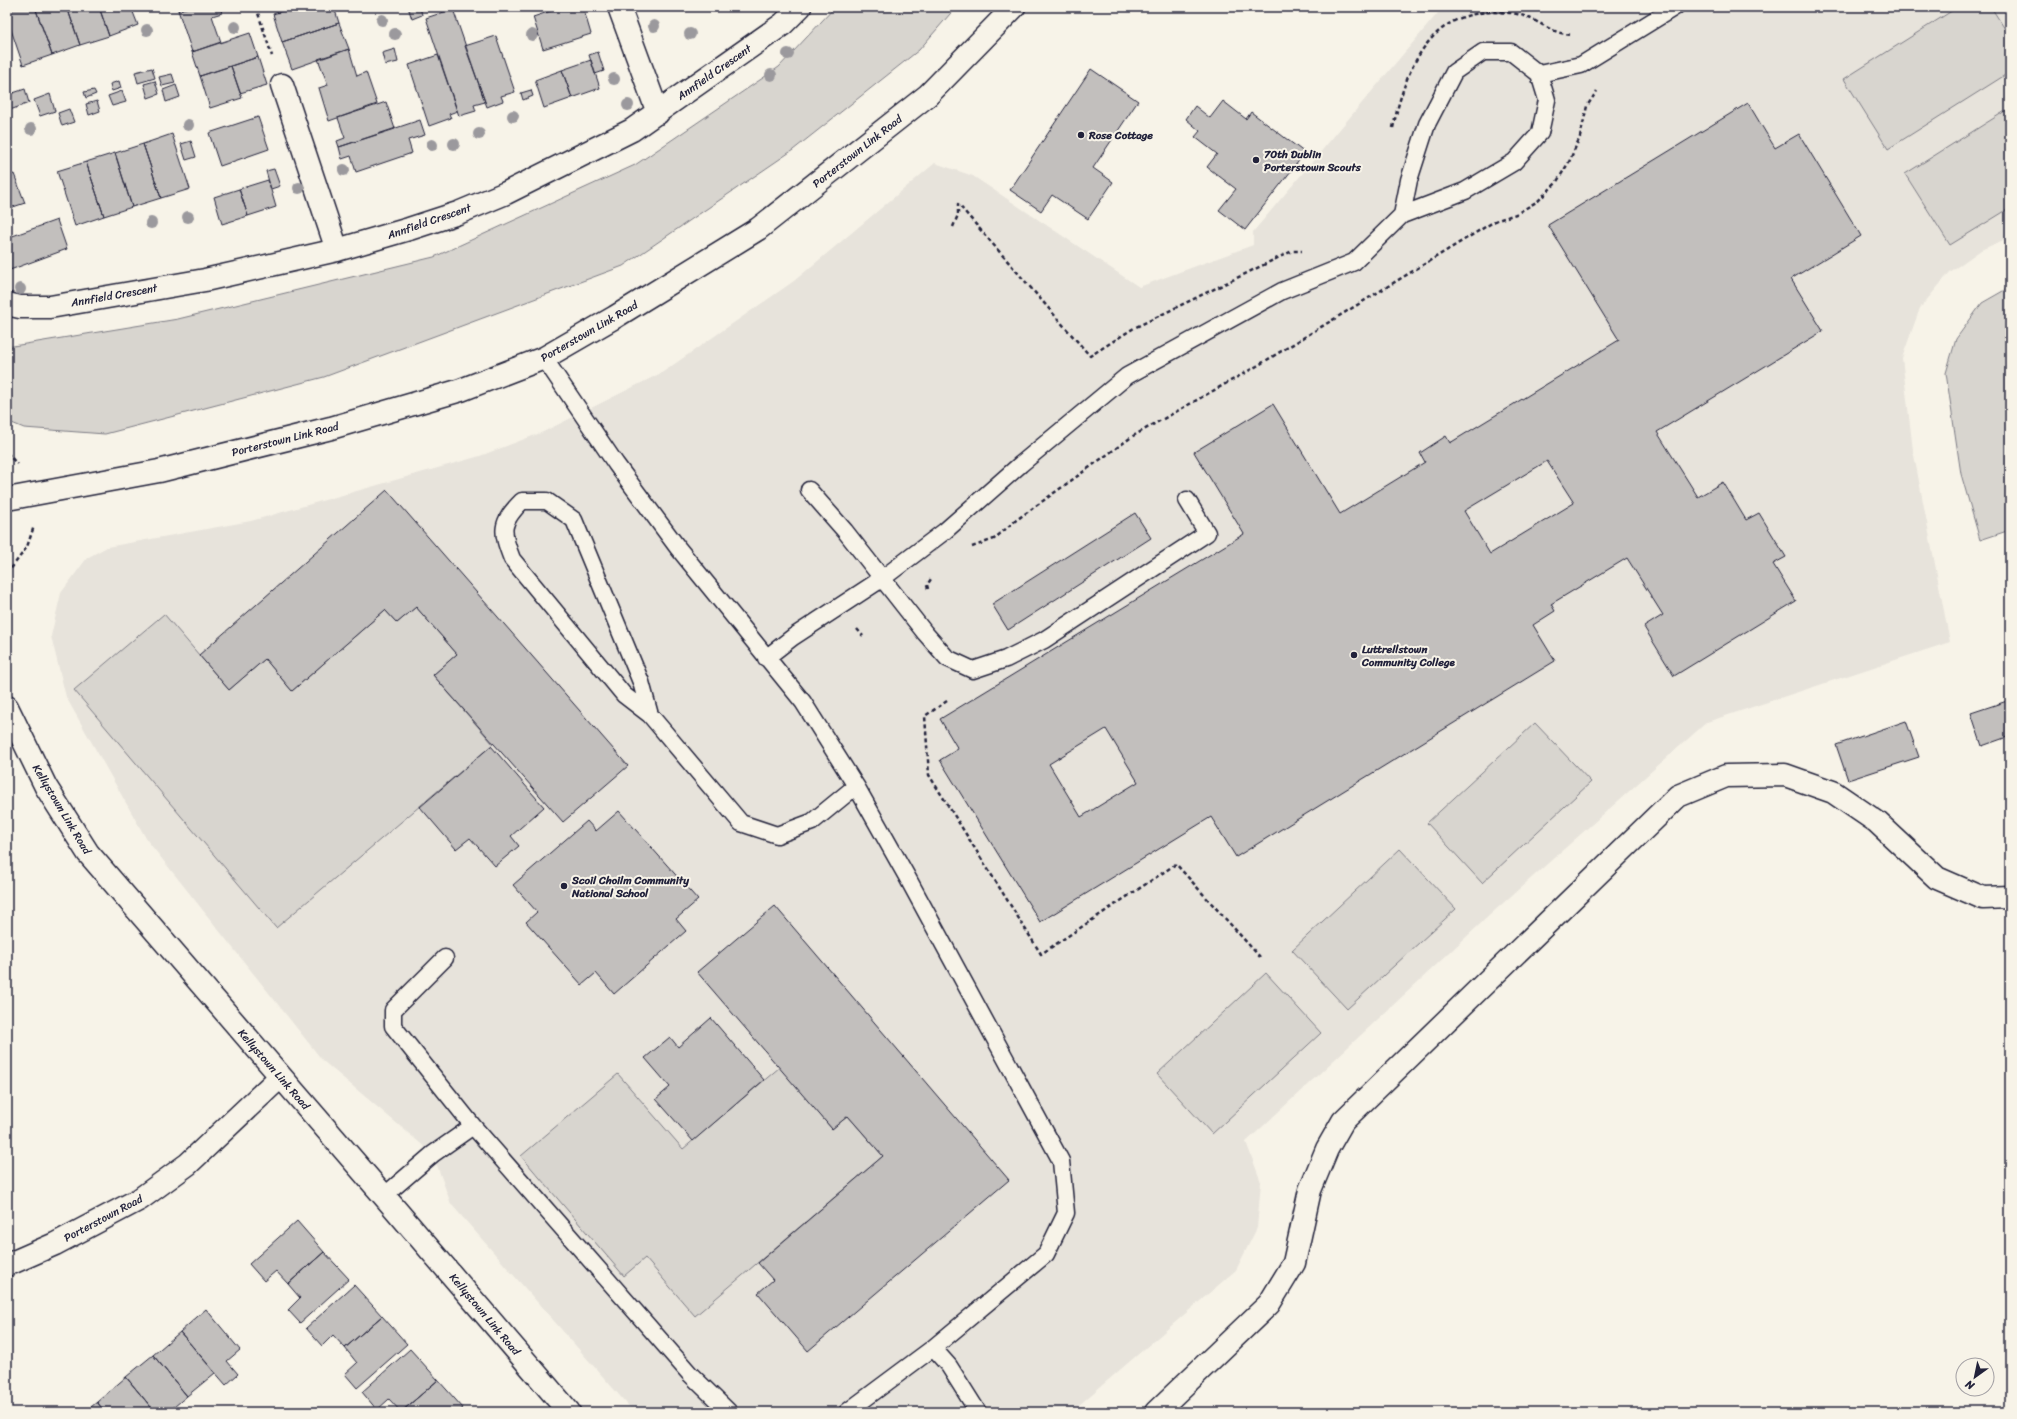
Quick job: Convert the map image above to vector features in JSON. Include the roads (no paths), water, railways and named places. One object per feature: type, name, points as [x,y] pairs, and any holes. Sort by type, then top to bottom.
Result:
[{"type":"street","points":[[619,7],[658,113]]},
{"type":"street","name":"Annfield Crescent","points":[[7,304],[20,307],[50,307],[205,280],[337,250],[409,229],[506,193],[603,146],[632,130],[783,24],[800,7]]},
{"type":"street","name":"Porterstown Link Road","points":[[7,499],[159,472],[331,428],[461,390],[544,358],[615,317],[758,229],[928,95],[1014,7]]},
{"type":"street","points":[[282,85],[337,250]]},
{"type":"street","name":"Kellystown Link Road","points":[[7,707],[46,786],[88,853],[568,1412]]},
{"type":"street","points":[[1156,1412],[1269,1304],[1294,1263],[1310,1190],[1327,1149],[1343,1121],[1678,796],[1726,776],[1785,776],[1833,792],[1877,822],[1937,878],[1983,898],[2010,897]]},
{"type":"street","name":"Porterstown Road","points":[[7,1265],[55,1244],[140,1199],[188,1164],[280,1077]]},
{"type":"lane","points":[[1539,74],[1581,65],[1675,7]]},
{"type":"lane","points":[[766,658],[793,637],[883,578],[945,531],[1127,376],[1282,291],[1354,262],[1402,215],[1465,191],[1514,162],[1540,133],[1547,100],[1539,74],[1511,52],[1483,52],[1454,72],[1427,124],[1409,180],[1402,215]]},
{"type":"lane","points":[[544,358],[616,464],[678,548],[803,702],[856,786],[975,1000],[1061,1162],[1066,1213],[1046,1254],[933,1348],[847,1412]]},
{"type":"lane","points":[[809,490],[883,578],[925,633],[947,658],[973,670],[1006,659],[1044,640],[1207,533],[1187,500]]},
{"type":"lane","points":[[650,715],[641,682],[574,520],[547,501],[522,501],[507,516],[504,538],[512,560],[624,695],[650,715],[740,823],[777,835],[812,822],[856,786]]},
{"type":"lane","points":[[445,958],[393,1010],[393,1026],[473,1126],[690,1374],[729,1412]]},
{"type":"lane","points":[[384,1196],[433,1154],[473,1126]]},
{"type":"lane","points":[[933,1348],[949,1366],[978,1412]]},
{"type":"place","name":"Rose Cottage","points":[[1081,135]]},
{"type":"place","name":"70th Dublin Porterstown Scouts","points":[[1256,160]]},
{"type":"place","name":"Luttrellstown Community College","points":[[1354,655]]},
{"type":"place","name":"Scoil Choilm Community National School","points":[[564,886]]}]
